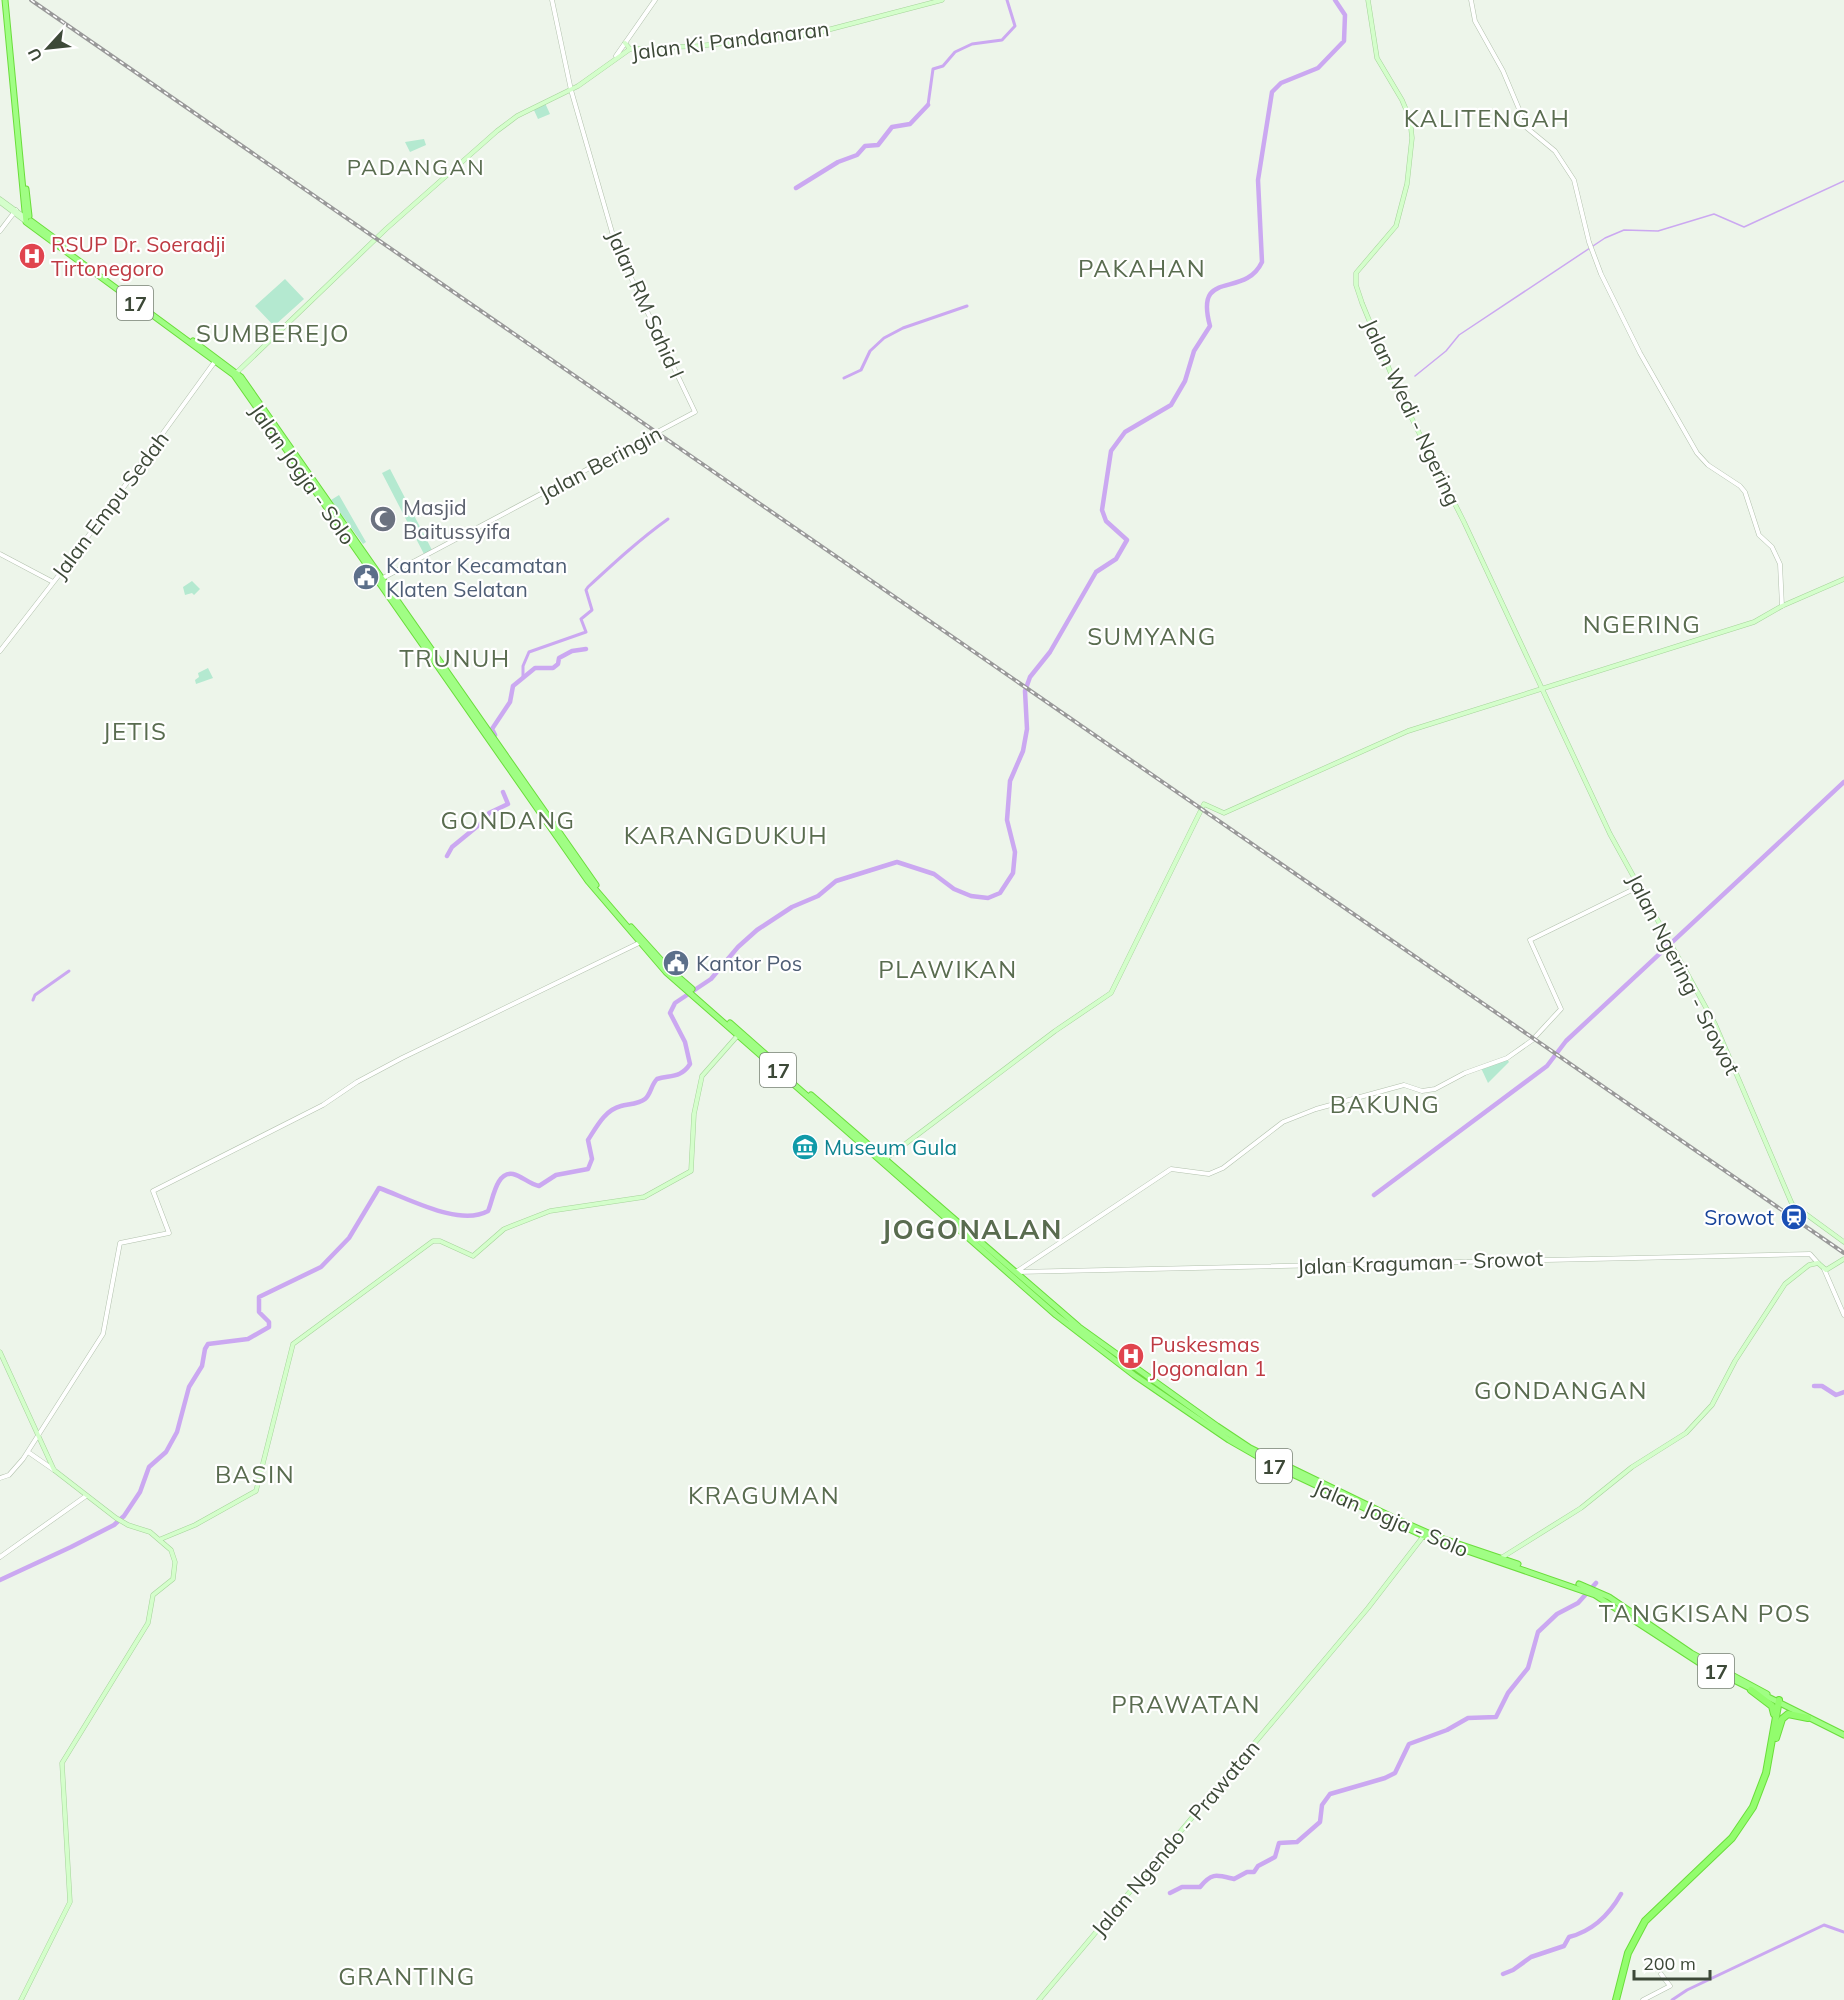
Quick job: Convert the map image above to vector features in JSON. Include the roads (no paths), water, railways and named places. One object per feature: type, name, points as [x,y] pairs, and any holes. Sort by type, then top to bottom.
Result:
[{"type":"highway","points":[[5,0],[28,219]]},
{"type":"highway","points":[[23,173],[24,204],[28,219]]},
{"type":"highway","name":"Jalan Jogja - Solo","points":[[28,219],[236,374],[594,883],[653,953],[699,998],[1056,1315],[1138,1375],[1263,1460],[1425,1534],[1596,1593],[1751,1690],[1844,1733]]},
{"type":"highway","name":"Jalan Jogja - Solo","points":[[381,579],[588,882],[666,972],[689,989]]},
{"type":"highway","name":"Jalan Jogja - Solo","points":[[883,1161],[1138,1375]]},
{"type":"highway","name":"Jalan Jogja - Solo","points":[[1726,1674],[1844,1733]]},
{"type":"highway","points":[[1618,2000],[1636,1939],[1655,1913],[1732,1838],[1747,1817],[1766,1773],[1774,1714],[1772,1706],[1751,1690]]},
{"type":"highway","points":[[1773,1729],[1780,1702]]},
{"type":"highway","points":[[1655,1913],[1735,1840],[1747,1825],[1766,1787],[1776,1738],[1780,1702]]},
{"type":"highway","points":[[1776,1738],[1782,1719],[1788,1714],[1808,1718]]},
{"type":"main road","name":"Jalan Ki Pandanaran","points":[[236,374],[403,213],[496,132],[517,116],[572,91],[616,56],[630,49],[698,46],[803,35],[942,0]]},
{"type":"main road","name":"Jalan Wedi - Ngering","points":[[1368,0],[1377,58],[1402,99],[1411,123],[1412,138],[1407,185],[1396,226],[1360,267],[1356,274],[1356,285],[1399,393],[1464,522],[1541,689]]},
{"type":"main road","points":[[625,43],[630,49]]},
{"type":"main road","points":[[0,200],[15,213],[28,219]]},
{"type":"main road","points":[[883,1161],[1055,1031],[1111,993],[1202,805],[1207,804],[1224,813],[1408,731],[1754,622],[1782,606],[1844,579]]},
{"type":"main road","name":"Jalan Ngering - Srowot","points":[[1541,689],[1590,794],[1723,1040],[1792,1204],[1844,1242]]},
{"type":"main road","points":[[161,1539],[195,1525],[256,1491],[291,1349],[298,1339],[433,1241],[440,1241],[473,1256],[504,1229],[550,1211],[644,1197],[691,1171],[694,1114],[702,1076],[740,1033]]},
{"type":"main road","points":[[1500,1560],[1581,1508],[1632,1467],[1686,1433],[1712,1405],[1735,1361],[1785,1284],[1809,1265],[1818,1263],[1824,1269],[1844,1259]]},
{"type":"main road","points":[[0,1352],[54,1470],[116,1518],[161,1539],[174,1554],[173,1579],[153,1595],[148,1623],[62,1763],[70,1902],[21,2000]]},
{"type":"main road","name":"Jalan Ngendo - Prawatan","points":[[1039,2000],[1236,1762],[1368,1608],[1425,1534]]},
{"type":"street","name":"Jalan RM Sahid I","points":[[552,0],[572,91],[616,246],[695,412]]},
{"type":"street","points":[[616,56],[655,0]]},
{"type":"street","points":[[1471,0],[1476,22],[1503,71],[1527,128],[1555,151],[1574,180],[1591,250],[1600,274],[1640,353],[1697,453],[1708,465],[1740,486],[1745,492],[1759,535],[1772,547],[1780,564],[1782,606]]},
{"type":"street","points":[[0,231],[15,213]]},
{"type":"street","name":"Jalan Empu Sedah","points":[[0,651],[216,360]]},
{"type":"street","name":"Jalan Beringin","points":[[381,579],[695,412]]},
{"type":"street","points":[[0,554],[53,582]]},
{"type":"street","points":[[1016,1272],[1171,1169],[1209,1174],[1220,1170],[1291,1119],[1404,1085],[1422,1091],[1435,1089],[1462,1075],[1507,1058],[1535,1038],[1561,1009],[1530,940],[1640,886]]},
{"type":"street","points":[[0,1478],[16,1469],[103,1334],[120,1243],[169,1233],[153,1191],[323,1105],[357,1082],[402,1058],[639,943]]},
{"type":"street","name":"Jalan Kraguman - Srowot","points":[[1016,1272],[1810,1254],[1818,1263]]},
{"type":"street","points":[[1824,1269],[1844,1315]]},
{"type":"street","points":[[28,1452],[54,1470]]},
{"type":"street","points":[[0,1557],[86,1496]]},
{"type":"street","points":[[1643,2000],[1670,1986],[1661,1974]]},
{"type":"waterway","points":[[928,105],[933,69],[943,66],[955,52],[972,44],[1002,40],[1015,26],[1007,0]]},
{"type":"waterway","points":[[0,1580],[114,1525],[124,1516],[140,1492],[149,1467],[166,1452],[177,1432],[189,1387],[202,1366],[208,1344],[248,1339],[269,1327],[269,1322],[259,1312],[259,1297],[321,1267],[349,1238],[379,1188],[448,1213],[463,1216],[476,1215],[488,1211],[499,1181],[507,1174],[516,1175],[539,1186],[556,1175],[588,1169],[592,1159],[588,1140],[606,1115],[615,1108],[643,1101],[649,1095],[657,1079],[679,1074],[690,1064],[685,1042],[670,1013],[675,1003],[711,979],[738,947],[757,930],[792,907],[818,896],[836,881],[897,862],[934,874],[954,889],[971,896],[988,898],[1000,893],[1013,873],[1015,852],[1007,820],[1010,781],[1023,751],[1027,729],[1025,691],[1030,677],[1050,652],[1096,572],[1116,559],[1127,540],[1106,521],[1102,510],[1111,451],[1125,432],[1171,405],[1185,381],[1194,351],[1210,326],[1207,308],[1209,296],[1223,286],[1244,280],[1254,273],[1262,262],[1258,180],[1272,92],[1281,83],[1318,68],[1344,41],[1345,15],[1335,0]]},
{"type":"waterway","points":[[796,188],[838,162],[857,155],[865,146],[878,145],[892,127],[910,124],[928,105]]},
{"type":"waterway","points":[[1415,376],[1446,351],[1459,335],[1605,238],[1624,230],[1658,231],[1714,214],[1744,227],[1844,181]]},
{"type":"waterway","points":[[844,378],[861,370],[870,351],[884,338],[903,328],[967,306]]},
{"type":"waterway","points":[[523,678],[523,666],[529,652],[586,632],[581,619],[592,610],[586,590],[588,587],[668,519]]},
{"type":"waterway","points":[[495,735],[492,729],[510,702],[513,686],[535,668],[553,668],[558,664],[559,658],[572,651],[586,649]]},
{"type":"waterway","points":[[1374,1195],[1547,1066],[1566,1041],[1844,782]]},
{"type":"waterway","points":[[447,856],[452,847],[485,820],[489,813],[508,804],[503,792]]},
{"type":"waterway","points":[[33,1000],[35,995],[69,971]]},
{"type":"waterway","points":[[1814,1386],[1822,1386],[1836,1395],[1844,1392]]},
{"type":"waterway","points":[[1170,1893],[1182,1887],[1200,1887],[1215,1876],[1234,1879],[1247,1872],[1254,1872],[1258,1866],[1275,1857],[1279,1843],[1297,1842],[1320,1822],[1322,1805],[1330,1794],[1395,1773],[1409,1744],[1447,1730],[1468,1718],[1496,1717],[1508,1693],[1528,1668],[1538,1632],[1557,1614],[1578,1603],[1596,1583]]},
{"type":"waterway","points":[[1503,1974],[1531,1957],[1564,1946],[1569,1937],[1586,1931],[1600,1921],[1621,1894]]},
{"type":"waterway","points":[[1672,2000],[1687,1990],[1824,1925],[1844,1932]]},
{"type":"railway","points":[[31,0],[1844,1253]]},
{"type":"place","name":"RSUP Dr. Soeradji Tirtonegoro","points":[[32,256]]},
{"type":"place","name":"Masjid Baitussyifa","points":[[383,519]]},
{"type":"place","name":"Kantor Kecamatan Klaten Selatan","points":[[366,577]]},
{"type":"place","name":"Kantor Pos","points":[[676,963]]},
{"type":"place","name":"Museum Gula","points":[[805,1147]]},
{"type":"place","name":"Srowot","points":[[1794,1217]]},
{"type":"place","name":"Puskesmas Jogonalan 1","points":[[1131,1356]]},
{"type":"district","name":"KALITENGAH","points":[[1487,118]]},
{"type":"district","name":"PADANGAN","points":[[416,167]]},
{"type":"district","name":"PAKAHAN","points":[[1142,268]]},
{"type":"district","name":"SUMBEREJO","points":[[273,333]]},
{"type":"district","name":"NGERING","points":[[1642,624]]},
{"type":"district","name":"SUMYANG","points":[[1152,636]]},
{"type":"district","name":"TRUNUH","points":[[455,658]]},
{"type":"district","name":"JETIS","points":[[135,731]]},
{"type":"district","name":"GONDANG","points":[[508,820]]},
{"type":"district","name":"KARANGDUKUH","points":[[726,835]]},
{"type":"district","name":"PLAWIKAN","points":[[948,969]]},
{"type":"district","name":"BAKUNG","points":[[1385,1104]]},
{"type":"district","name":"JOGONALAN","points":[[972,1229]]},
{"type":"district","name":"GONDANGAN","points":[[1561,1390]]},
{"type":"district","name":"BASIN","points":[[255,1474]]},
{"type":"district","name":"KRAGUMAN","points":[[764,1495]]},
{"type":"district","name":"TANGKISAN POS","points":[[1705,1613]]},
{"type":"district","name":"PRAWATAN","points":[[1186,1704]]},
{"type":"district","name":"GRANTING","points":[[407,1976]]}]
